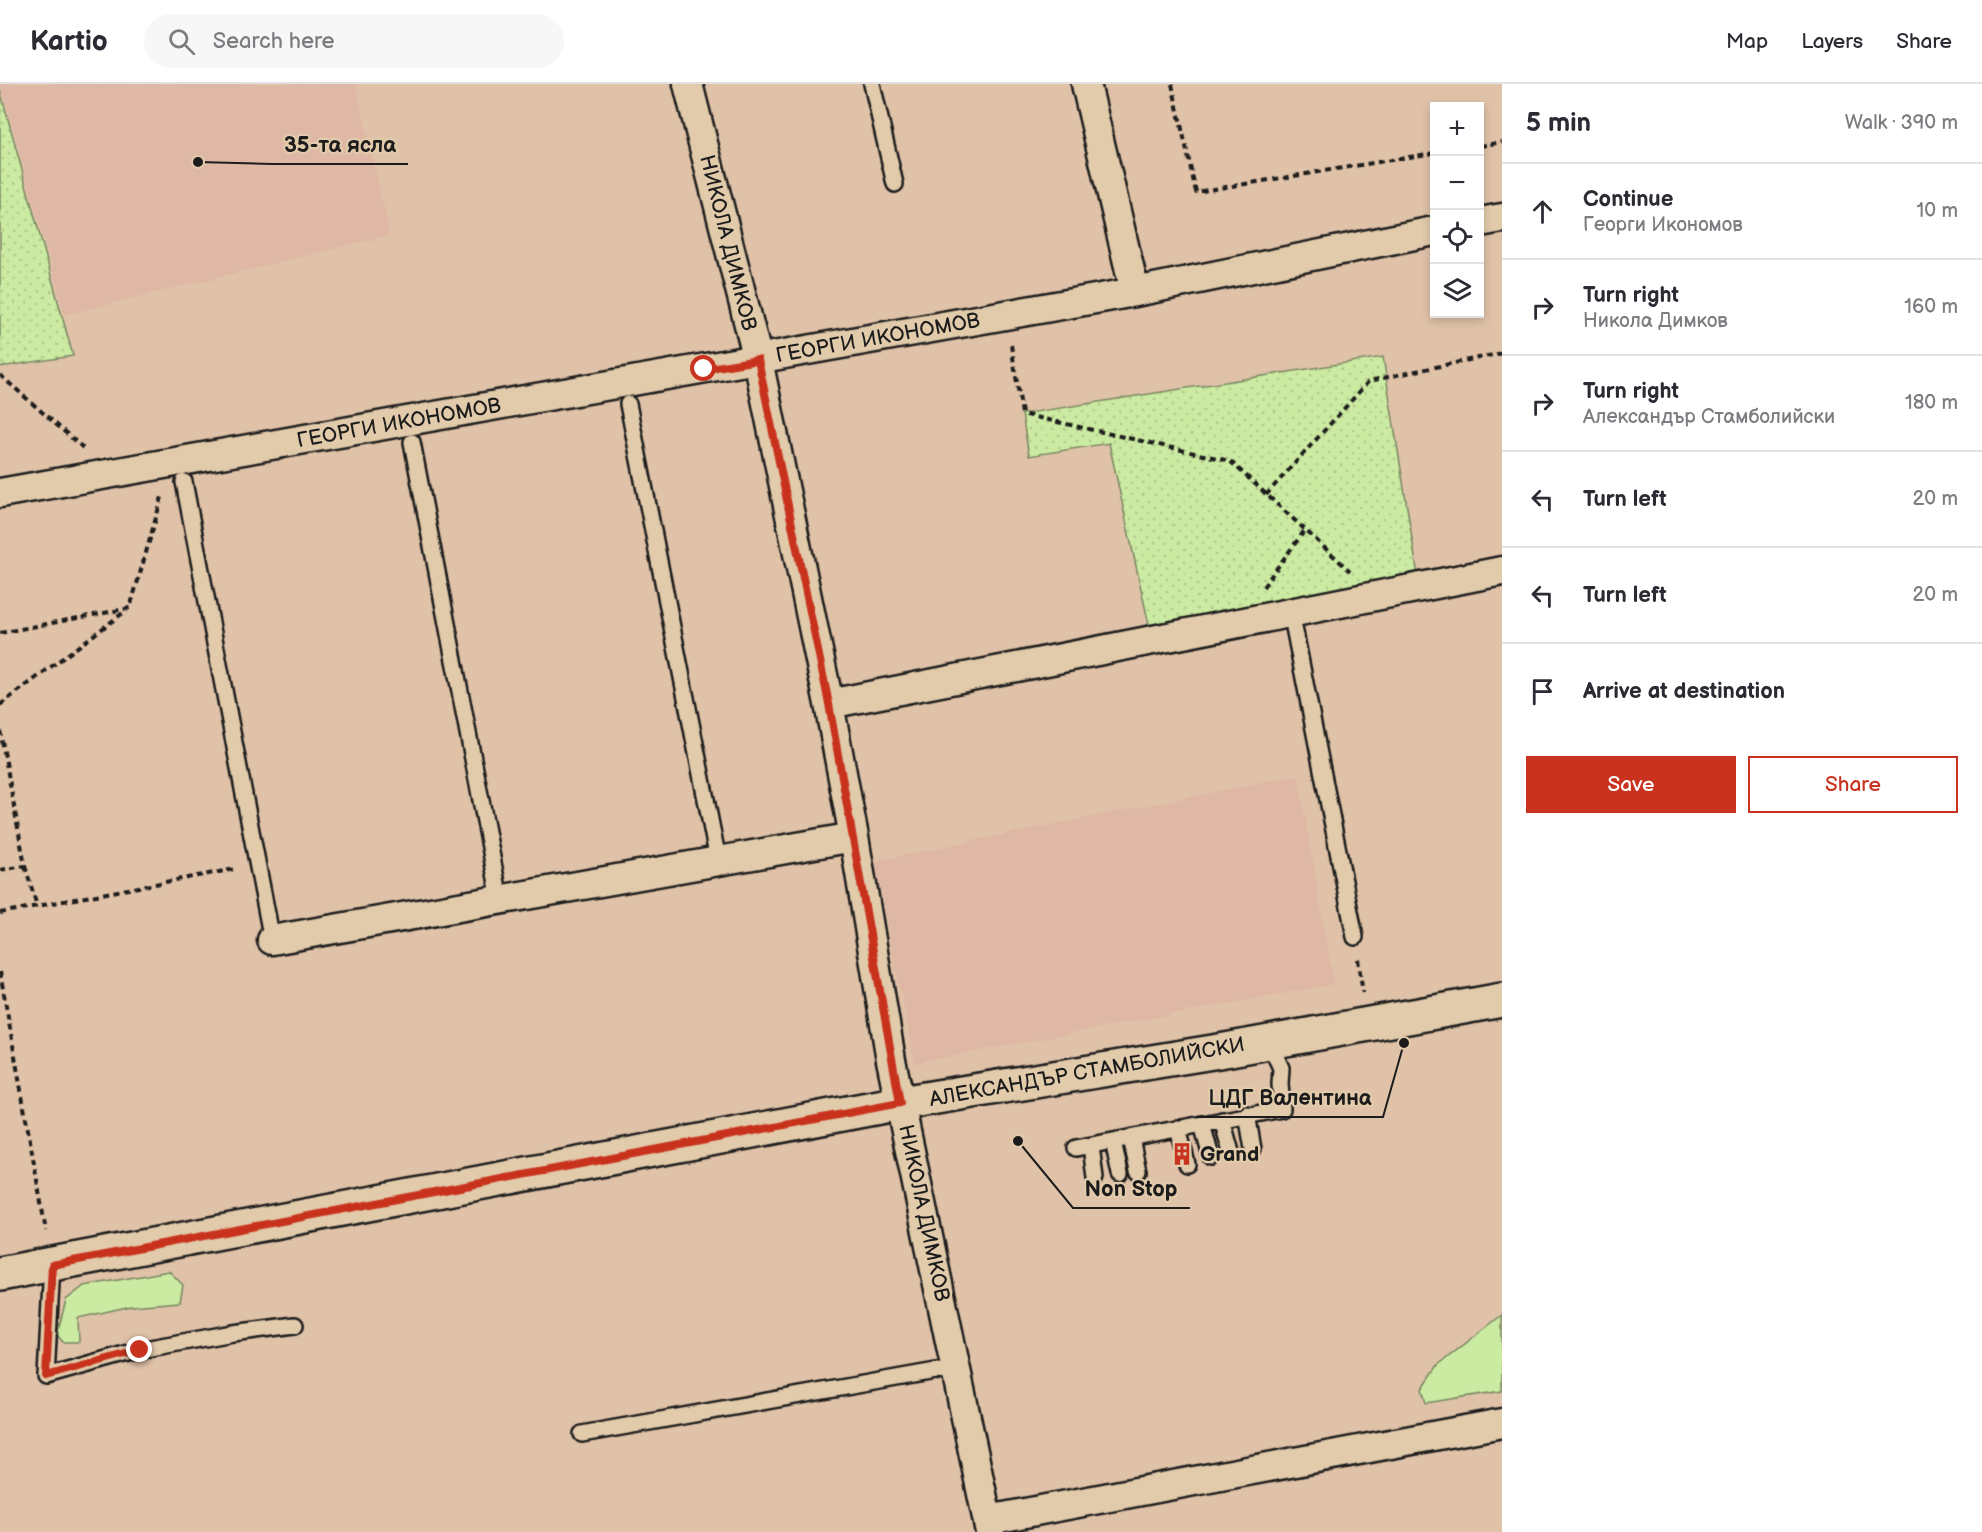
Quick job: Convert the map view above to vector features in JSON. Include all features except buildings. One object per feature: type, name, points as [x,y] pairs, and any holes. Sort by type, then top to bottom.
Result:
[{"type":"street","name":"НИКОЛА ДИМКОВ","points":[[688,84],[758,360],[829,704],[854,837],[891,1060],[989,1526]]},
{"type":"street","points":[[1086,84],[1135,292]]},
{"type":"street","points":[[1484,221],[1502,218]]},
{"type":"street","name":"ГЕОРГИ ИКОНОМОВ","points":[[0,493],[1135,292],[1430,232]]},
{"type":"street","points":[[829,704],[1502,571]]},
{"type":"street","points":[[272,940],[854,837]]},
{"type":"street","name":"АЛЕКСАНДЪР СТАМБОЛИЙСКИ","points":[[0,1274],[900,1103],[1269,1042],[1502,1000]]},
{"type":"street","points":[[989,1526],[1502,1423]]},
{"type":"lane","points":[[872,84],[895,184]]},
{"type":"lane","points":[[628,404],[718,861]]},
{"type":"lane","points":[[412,442],[500,899]]},
{"type":"lane","points":[[184,482],[272,940]]},
{"type":"lane","points":[[1291,612],[1355,937]]},
{"type":"lane","points":[[1095,1178],[1083,1147],[1282,1109],[1281,1068],[1269,1042]]},
{"type":"lane","points":[[1247,1114],[1253,1149]]},
{"type":"lane","points":[[1222,1119],[1231,1152]]},
{"type":"lane","points":[[1202,1124],[1211,1157]]},
{"type":"lane","points":[[1178,1128],[1188,1164]]},
{"type":"lane","points":[[1131,1138],[1138,1171]]},
{"type":"lane","points":[[1113,1141],[1120,1174]]},
{"type":"lane","points":[[52,1265],[46,1376],[140,1350],[233,1333],[295,1325]]},
{"type":"lane","points":[[582,1434],[936,1371],[958,1372]]},
{"type":"path","points":[[1172,84],[1196,192],[1430,154]]},
{"type":"path","points":[[1484,145],[1502,142]]},
{"type":"path","points":[[1007,315],[1022,414],[1230,461],[1376,596]]},
{"type":"path","points":[[1266,495],[1369,381],[1502,353]]},
{"type":"path","points":[[0,375],[112,473]]},
{"type":"path","points":[[0,705],[130,608],[162,497]]},
{"type":"path","points":[[1237,623],[1305,530]]},
{"type":"path","points":[[0,633],[130,608]]},
{"type":"path","points":[[0,730],[25,866],[38,906]]},
{"type":"path","points":[[0,913],[257,865]]},
{"type":"path","points":[[0,870],[25,866]]},
{"type":"path","points":[[1355,937],[1368,1024]]},
{"type":"path","points":[[0,972],[52,1265]]},
{"type":"shaded area","points":[[0,84],[356,84],[390,235],[65,315]]},
{"type":"shaded area","points":[[1298,775],[1334,984],[915,1063],[874,861]]},
{"type":"green space","points":[[0,90],[73,356],[0,367]]},
{"type":"green space","points":[[1383,357],[1418,576],[1149,625],[1109,443],[1029,456],[1022,414]]},
{"type":"green space","points":[[169,1271],[183,1285],[180,1302],[131,1306],[78,1318],[79,1342],[63,1342],[57,1335],[66,1300],[84,1286]]},
{"type":"green space","points":[[1502,1315],[1502,1391],[1426,1403],[1422,1389],[1438,1365]]},
{"type":"place","name":"35-та ясла","points":[[198,162]]},
{"type":"place","name":"ЦДГ Валентина","points":[[1404,1043]]},
{"type":"place","name":"Non Stop","points":[[1018,1141]]},
{"type":"place","name":"Grand","points":[[1182,1154]]},
{"type":"route","points":[[140,1350],[46,1376],[52,1265],[900,1103],[829,704],[758,360],[704,369]]}]
